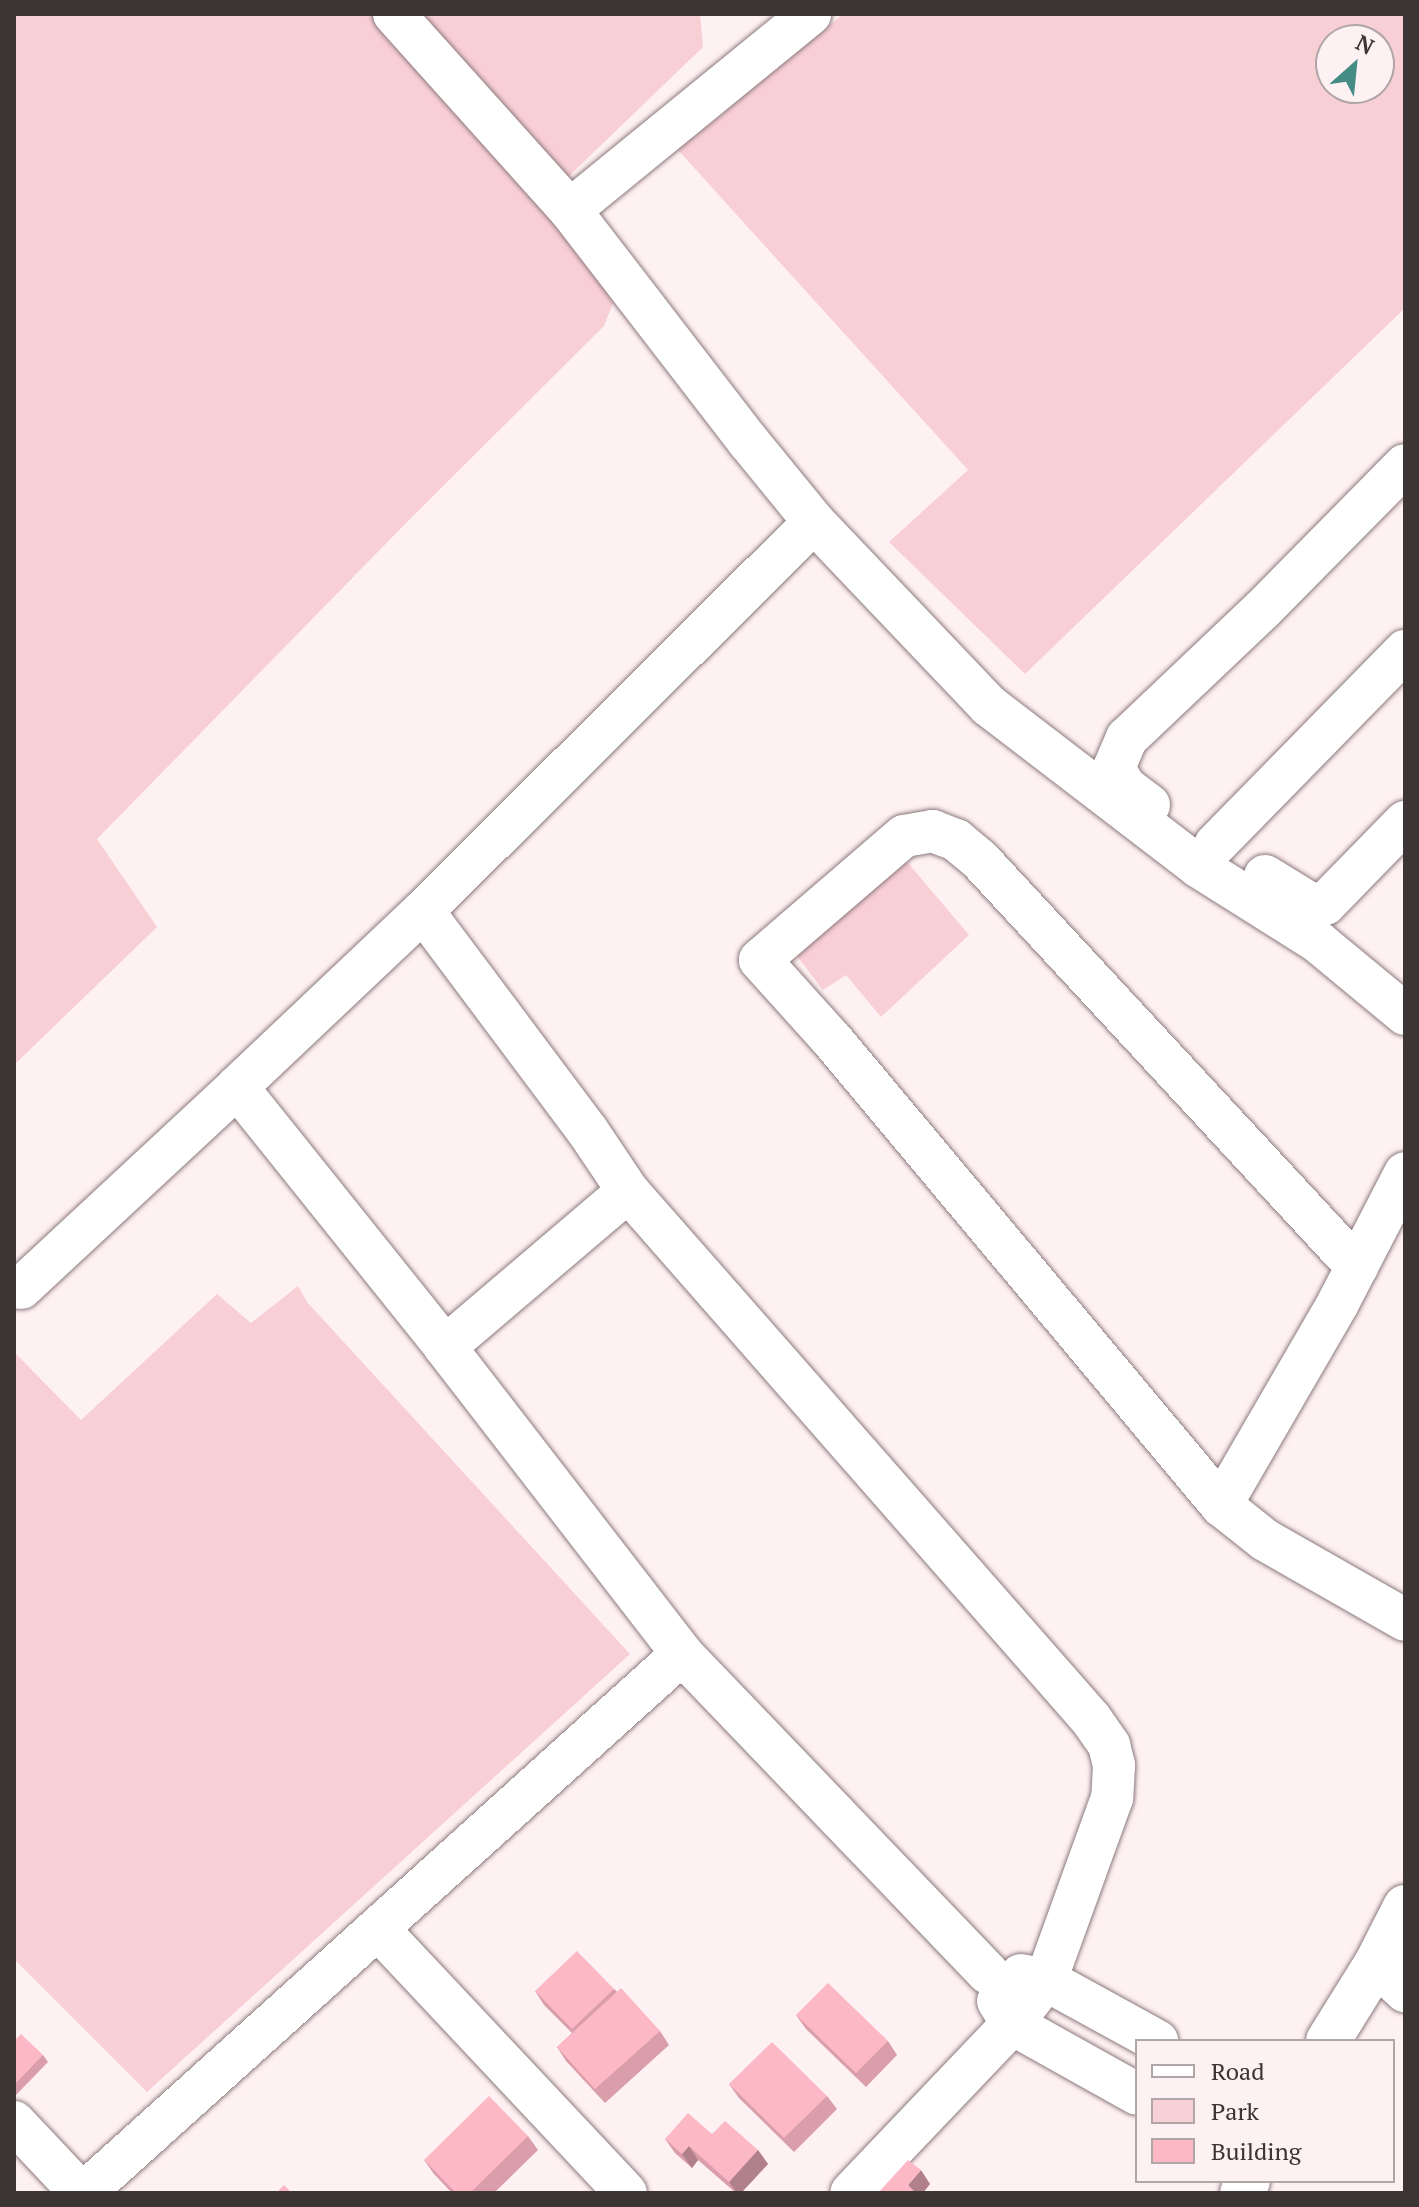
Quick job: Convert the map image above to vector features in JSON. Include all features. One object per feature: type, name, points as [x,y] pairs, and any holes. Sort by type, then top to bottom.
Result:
[{"type":"street","points":[[394,14],[570,210],[814,522],[988,705],[1208,855],[1309,903],[1321,905],[1405,822]]},
{"type":"street","points":[[570,210],[799,17]]},
{"type":"street","points":[[1405,465],[1263,609],[1127,738],[1114,768],[1125,787],[1405,1014]]},
{"type":"street","points":[[21,1288],[423,911],[814,522]]},
{"type":"street","points":[[1208,855],[1405,651]]},
{"type":"street","points":[[1357,1267],[980,860],[956,840],[933,831],[904,836],[760,960],[833,1041],[1221,1505],[1265,1540],[1405,1620]]},
{"type":"street","points":[[423,911],[587,1130],[628,1191],[1091,1719],[1109,1745],[1114,1765],[1112,1798],[1046,1980],[1012,2024],[851,2193]]},
{"type":"street","points":[[237,1087],[445,1347],[682,1654],[988,1973],[998,2000],[1012,2024],[1135,2093]]},
{"type":"street","points":[[1221,1505],[1357,1267],[1405,1173]]},
{"type":"street","points":[[445,1347],[628,1191]]},
{"type":"street","points":[[14,2122],[83,2193],[682,1654]]},
{"type":"street","points":[[1330,2039],[1390,1978],[1405,1907]]},
{"type":"street","points":[[378,1929],[626,2193]]},
{"type":"street","points":[[988,1973],[1046,1980],[1153,2039]]},
{"type":"green space","points":[[14,14],[375,14],[522,189],[596,266],[615,298],[604,326],[97,839],[157,927],[14,1065]]},
{"type":"green space","points":[[420,14],[700,14],[703,47],[568,177]]},
{"type":"green space","points":[[843,14],[1405,14],[1405,308],[1025,674],[889,542],[968,470],[678,150]]},
{"type":"green space","points":[[903,857],[969,935],[881,1017],[846,975],[823,990],[790,947]]},
{"type":"green space","points":[[298,1286],[307,1302],[630,1654],[147,2092],[14,1959],[14,1352],[81,1420],[217,1294],[251,1323]]},
{"type":"building","points":[[577,1951],[614,1989],[572,2029],[535,1991]]},
{"type":"building","points":[[828,1983],[888,2041],[856,2073],[796,2015]]},
{"type":"building","points":[[621,1988],[660,2031],[595,2089],[557,2047]]},
{"type":"building","points":[[21,2034],[43,2055],[14,2085],[14,2041]]},
{"type":"building","points":[[772,2042],[827,2096],[784,2138],[729,2084]]},
{"type":"building","points":[[489,2096],[528,2136],[470,2193],[456,2193],[424,2160]]},
{"type":"building","points":[[688,2113],[712,2134],[725,2121],[758,2150],[729,2182],[689,2146],[682,2154],[665,2139]]},
{"type":"building","points":[[908,2160],[921,2170],[908,2185],[916,2193],[878,2193]]},
{"type":"building","points":[[284,2185],[292,2193],[276,2193]]}]
